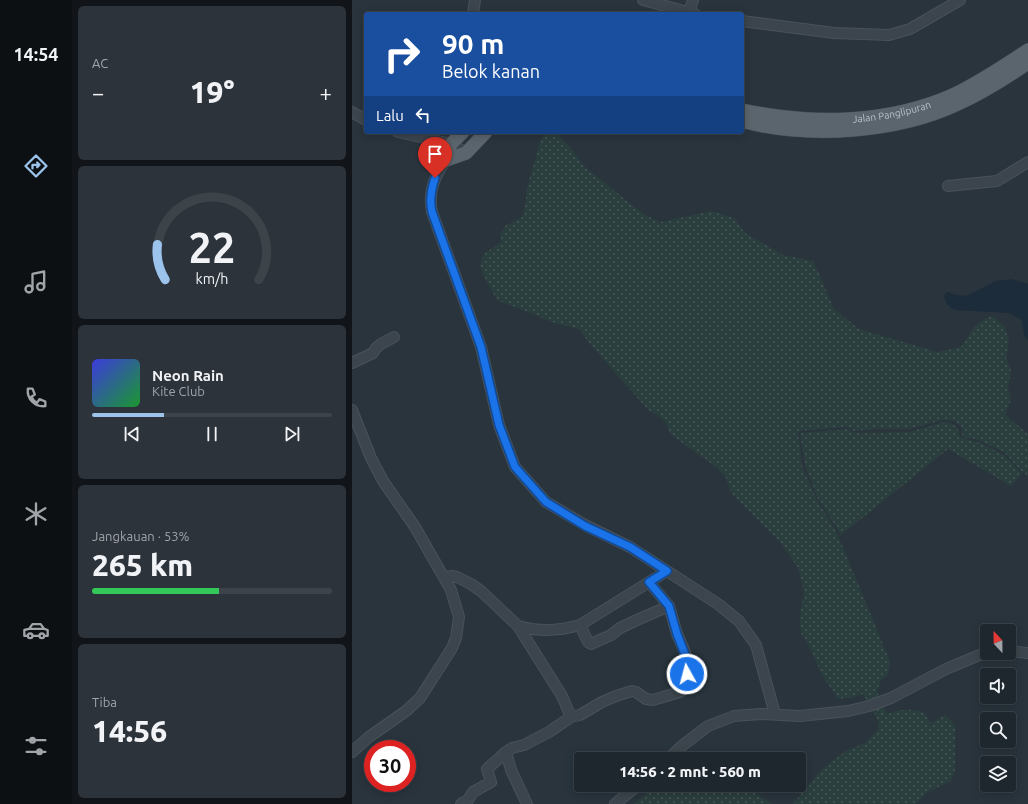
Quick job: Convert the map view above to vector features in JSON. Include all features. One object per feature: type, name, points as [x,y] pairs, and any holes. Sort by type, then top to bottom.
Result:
[{"type":"main road","name":"Jalan Panglipuran","points":[[744,110],[773,116],[808,119],[846,119],[876,116],[902,111],[926,105],[954,94],[977,82],[1028,50]]},
{"type":"main road","name":"Jalan Panglipuran","points":[[744,120],[766,126],[803,130],[872,128],[897,124],[919,119],[959,104],[990,88],[1028,63]]},
{"type":"main road","points":[[446,160],[451,144],[462,134]]},
{"type":"main road","points":[[446,160],[466,153],[484,134]]},
{"type":"street","points":[[473,12],[475,0]]},
{"type":"street","points":[[643,0],[686,12]]},
{"type":"street","points":[[692,12],[694,0]]},
{"type":"street","points":[[744,21],[818,31],[889,35],[910,29],[960,0]]},
{"type":"street","points":[[352,112],[364,119]]},
{"type":"street","points":[[407,134],[451,144],[466,153]]},
{"type":"street","points":[[446,160],[438,170],[432,186],[430,200],[432,212],[481,347],[499,425],[515,467],[546,502],[585,526],[630,547],[718,604],[739,621],[756,646],[775,714]]},
{"type":"street","points":[[948,186],[997,181],[1028,162]]},
{"type":"street","points":[[352,363],[373,353],[381,344],[394,337]]},
{"type":"street","points":[[352,410],[383,481],[415,527],[445,578],[451,590],[459,617],[456,638],[452,648],[420,698],[406,711],[352,752]]},
{"type":"street","points":[[518,626],[527,629],[550,631],[568,629],[580,625],[667,571]]},
{"type":"street","points":[[445,578],[451,576],[457,577],[481,591],[518,626],[562,696],[571,717]]},
{"type":"street","points":[[461,804],[468,800],[473,792],[491,782],[487,769],[506,752],[512,748],[524,745],[549,732],[571,717],[580,715],[602,702],[632,691],[646,699],[653,700],[680,692],[686,688],[688,681],[685,652],[677,634],[669,606],[649,582]]},
{"type":"street","points":[[580,625],[590,644],[611,635],[620,628],[669,606]]},
{"type":"street","points":[[1016,652],[1028,653]]},
{"type":"street","points":[[676,752],[708,726],[734,716],[775,714],[800,716],[848,712],[891,698],[946,669],[980,655]]},
{"type":"street","points":[[506,752],[511,770],[527,804]]},
{"type":"street","points":[[615,804],[630,792]]},
{"type":"shaded area","points":[[546,134],[557,134],[571,148],[584,166],[647,216],[661,222],[711,211],[734,218],[745,233],[783,255],[813,261],[834,309],[859,329],[937,352],[962,346],[974,327],[986,318],[993,316],[1005,327],[1009,341],[1006,358],[1011,371],[1008,389],[1011,400],[1005,415],[1028,434],[1028,476],[1019,469],[1004,452],[976,439],[962,437],[962,427],[954,421],[943,420],[909,429],[854,431],[848,427],[798,431],[802,466],[816,498],[836,531],[890,661],[888,675],[881,680],[877,691],[887,714],[902,710],[916,710],[925,713],[930,723],[946,715],[955,725],[955,771],[951,781],[926,793],[916,804],[793,804],[803,792],[806,792],[806,788],[822,769],[846,751],[865,743],[878,730],[879,722],[863,694],[855,697],[838,699],[822,675],[811,650],[801,633],[800,620],[804,592],[798,568],[781,543],[732,494],[725,476],[716,467],[670,434],[665,422],[659,416],[648,410],[590,344],[579,329],[555,323],[497,300],[483,275],[480,265],[484,254],[502,241],[500,235],[505,226],[522,217],[525,207],[527,188],[541,139]]},
{"type":"shaded area","points":[[944,422],[951,423],[955,426],[960,437],[981,443],[1005,456],[1022,474],[1011,486],[948,449],[841,535],[817,497],[805,465],[800,433],[848,429],[855,433],[909,432]]},
{"type":"shaded area","points":[[648,792],[744,792],[755,793],[772,804],[633,804]]},
{"type":"water","points":[[1012,279],[1028,284],[1028,340],[1024,335],[1022,320],[1009,313],[955,310],[945,301],[944,296],[947,292],[966,296],[996,281]]},
{"type":"route","points":[[435,178],[430,200],[432,212],[481,347],[499,425],[515,467],[546,502],[585,526],[630,547],[667,571],[649,582],[669,606],[677,634],[685,652],[688,668],[687,674]]}]
